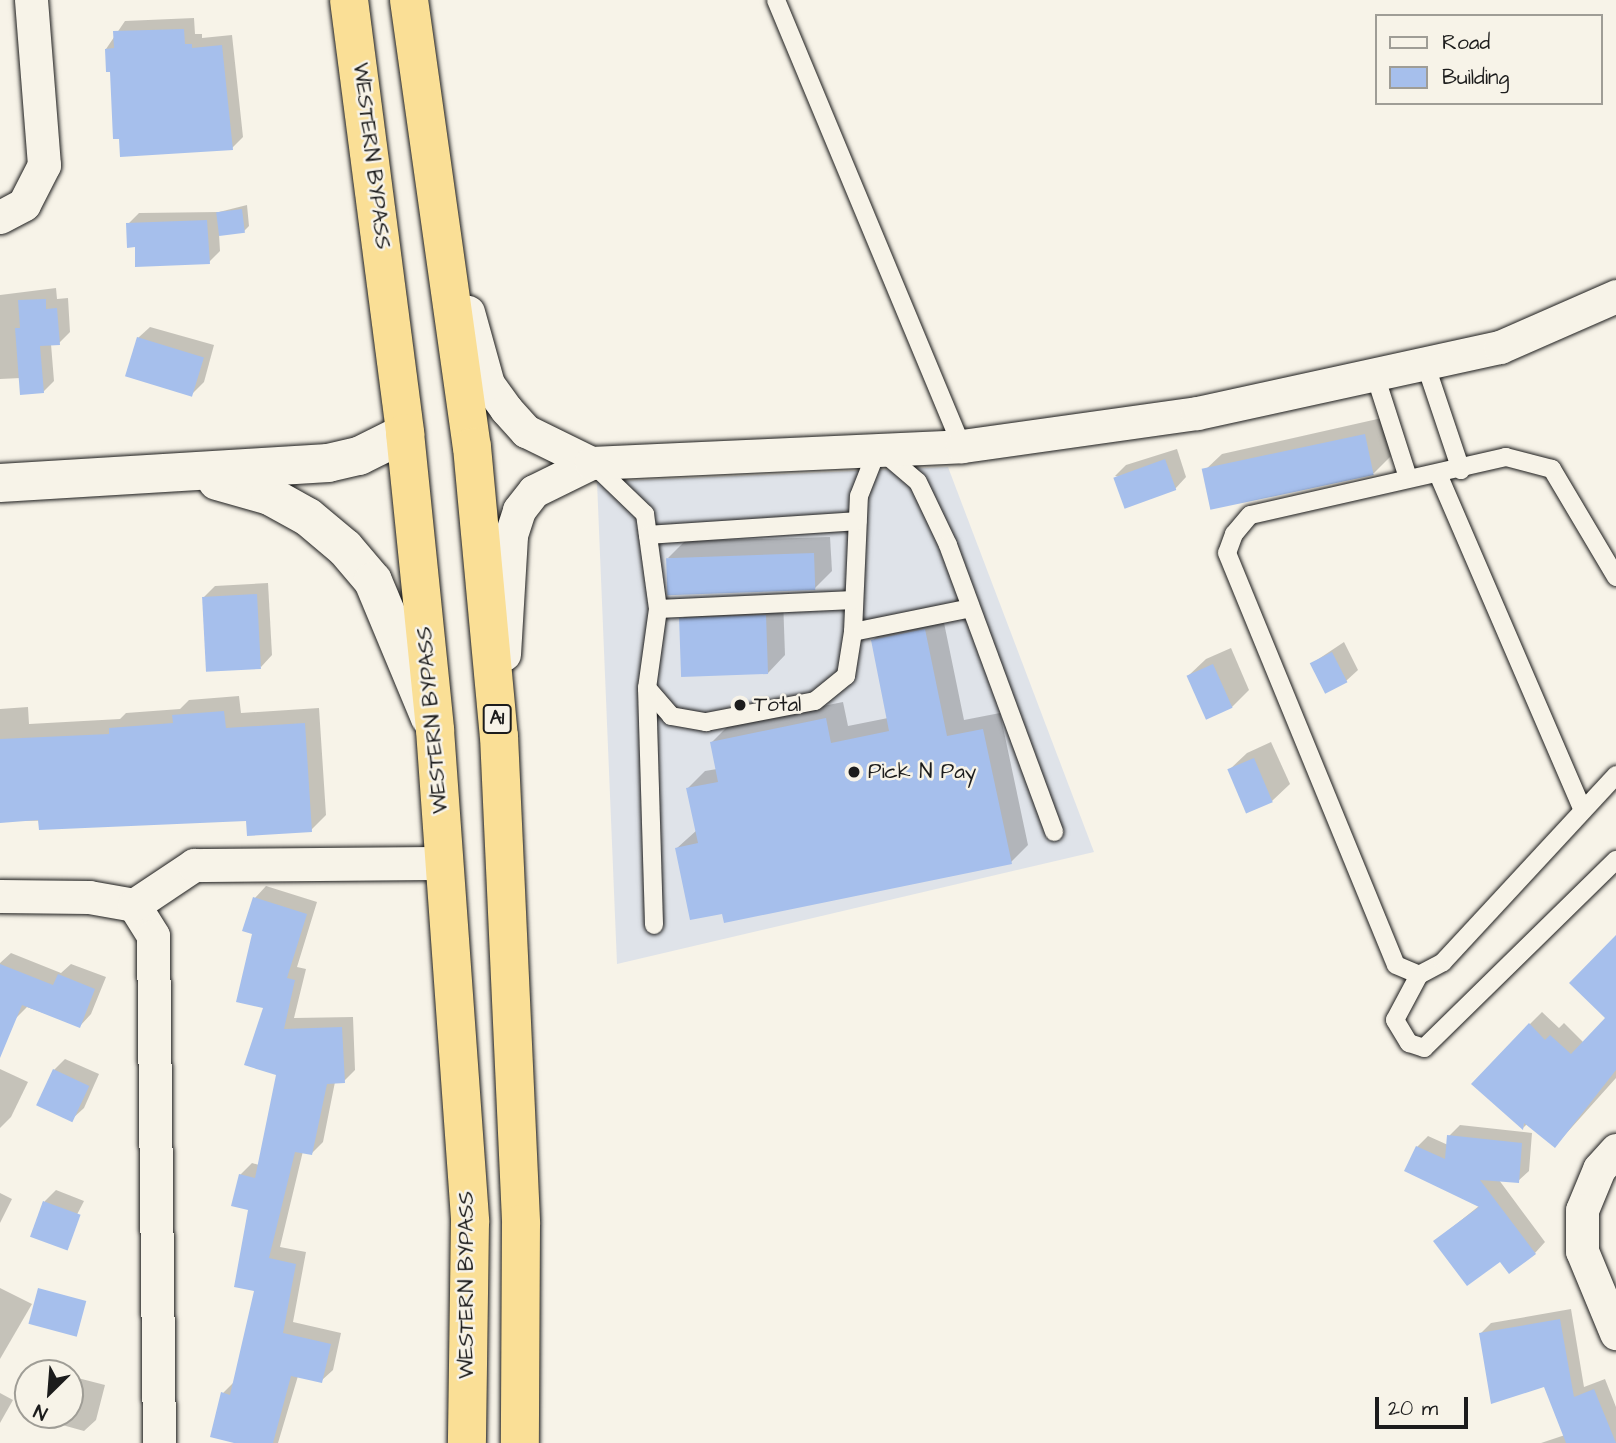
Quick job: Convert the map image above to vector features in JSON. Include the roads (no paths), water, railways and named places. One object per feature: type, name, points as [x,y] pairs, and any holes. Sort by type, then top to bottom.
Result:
[{"type":"highway","name":"WESTERN BYPASS","points":[[349,0],[405,433],[435,730],[470,1222],[467,1443]]},
{"type":"highway","name":"A1","points":[[409,0],[472,446],[499,736],[521,1224],[520,1443]]},
{"type":"street","points":[[0,217],[24,204],[44,165],[31,0]]},
{"type":"street","points":[[429,132],[476,349],[488,384],[526,431],[591,463]]},
{"type":"street","points":[[499,736],[511,535],[519,510],[534,492],[591,463],[962,446],[1197,413],[1500,346],[1616,296]]},
{"type":"street","points":[[0,483],[328,463],[359,456],[405,433]]},
{"type":"street","points":[[174,472],[270,496],[308,517],[345,548],[373,581],[435,730]]},
{"type":"street","points":[[0,896],[89,897],[134,905],[194,865],[445,863]]},
{"type":"street","points":[[134,905],[152,936],[159,1443]]},
{"type":"street","points":[[1616,1150],[1599,1169],[1582,1210],[1582,1251],[1616,1333]]},
{"type":"lane","points":[[776,0],[962,446]]},
{"type":"lane","points":[[1425,363],[1461,470]]},
{"type":"lane","points":[[1375,375],[1408,478]]},
{"type":"lane","points":[[647,688],[671,716],[706,722],[815,701],[846,676],[853,632],[859,496],[878,448],[918,482],[971,608],[1054,832]]},
{"type":"lane","points":[[1419,975],[1396,965],[1227,553],[1234,534],[1251,516],[1408,478],[1461,470],[1506,457],[1552,469],[1616,578]]},
{"type":"lane","points":[[591,463],[645,514],[658,609],[647,688],[654,925]]},
{"type":"lane","points":[[1438,474],[1582,808]]},
{"type":"lane","points":[[648,536],[858,520]]},
{"type":"lane","points":[[658,609],[854,600]]},
{"type":"lane","points":[[853,632],[971,608]]},
{"type":"lane","points":[[1616,775],[1582,808],[1443,962],[1419,975],[1395,1020],[1409,1044],[1424,1048],[1616,860]]},
{"type":"place","name":"Total","points":[[740,705]]},
{"type":"place","name":"Pick N Pay","points":[[854,772]]}]
